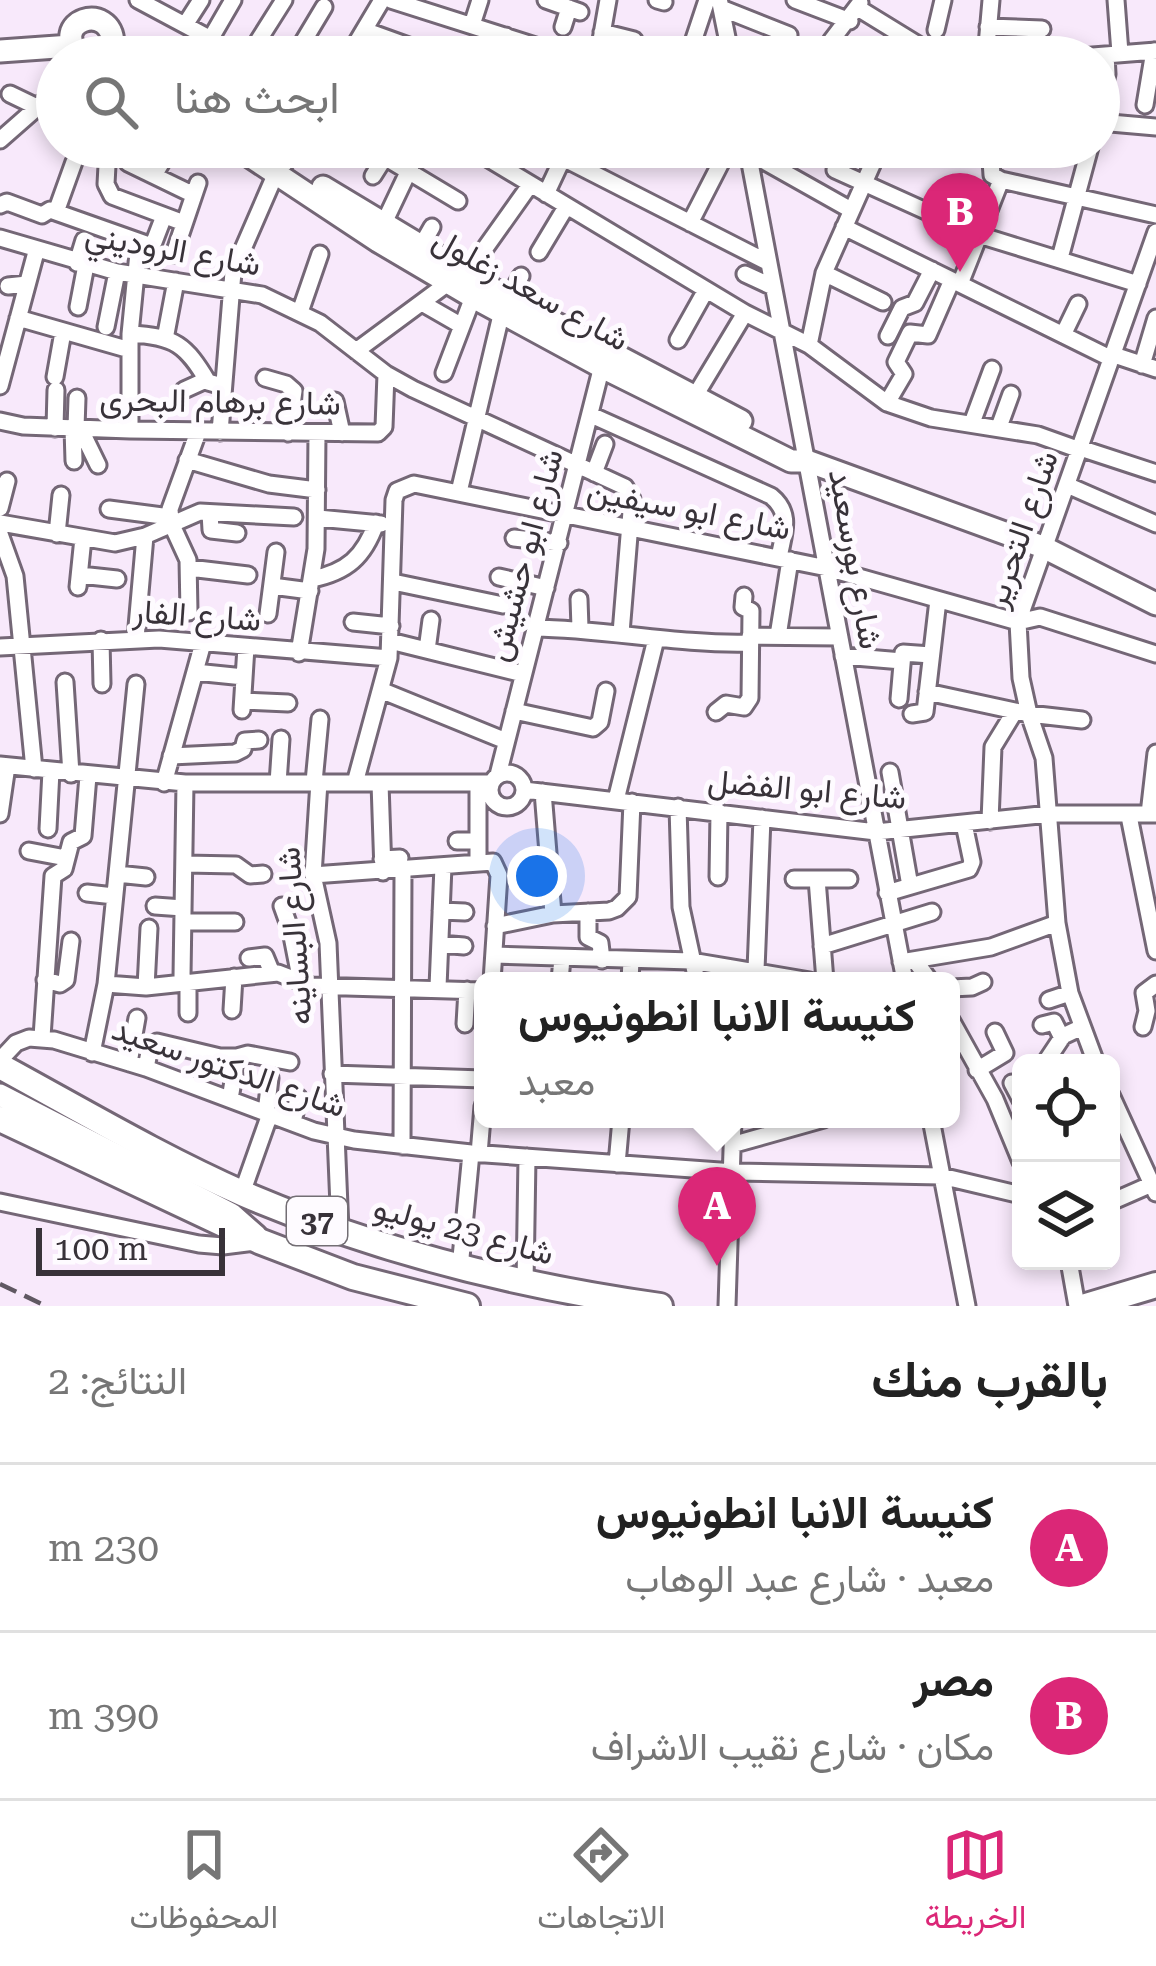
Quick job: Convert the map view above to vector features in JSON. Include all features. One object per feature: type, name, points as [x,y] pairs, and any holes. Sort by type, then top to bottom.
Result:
[{"type":"main road","name":"شارع 23 يوليو","points":[[0,1063],[242,1192],[340,1230],[523,1291],[660,1306]]},
{"type":"main road","name":"37","points":[[0,1119],[259,1241],[353,1277],[467,1306]]},
{"type":"main road","points":[[1081,1306],[1156,1285]]},
{"type":"street","points":[[138,0],[205,36]]},
{"type":"street","points":[[185,25],[201,0]]},
{"type":"street","points":[[213,36],[233,0]]},
{"type":"street","points":[[261,36],[284,0]]},
{"type":"street","points":[[360,36],[382,0]]},
{"type":"street","points":[[391,0],[506,36]]},
{"type":"street","points":[[472,26],[480,0]]},
{"type":"street","points":[[547,0],[574,10],[563,27]]},
{"type":"street","points":[[601,36],[608,0]]},
{"type":"street","points":[[795,0],[857,10],[902,36]]},
{"type":"street","points":[[936,30],[944,0]]},
{"type":"street","points":[[987,36],[991,0]]},
{"type":"street","points":[[1114,36],[1116,0]]},
{"type":"street","points":[[716,3],[789,35]]},
{"type":"street","points":[[699,36],[716,3]]},
{"type":"street","points":[[716,3],[725,36]]},
{"type":"street","points":[[307,36],[324,7]]},
{"type":"street","points":[[74,36],[73,26],[100,8],[112,36]]},
{"type":"street","points":[[836,36],[857,10]]},
{"type":"street","points":[[988,27],[1042,29]]},
{"type":"street","points":[[364,30],[381,36]]},
{"type":"street","points":[[602,32],[618,36]]},
{"type":"street","points":[[0,51],[36,51]]},
{"type":"street","points":[[1120,54],[1155,51],[1145,106]]},
{"type":"street","points":[[10,94],[36,97]]},
{"type":"street","points":[[1,138],[36,110]]},
{"type":"street","points":[[1120,124],[1156,128]]},
{"type":"street","points":[[56,212],[72,168]]},
{"type":"street","points":[[107,168],[106,184],[112,196],[184,223]]},
{"type":"street","points":[[139,168],[196,189],[173,254]]},
{"type":"street","points":[[154,175],[158,168]]},
{"type":"street","points":[[220,432],[214,383],[229,288],[237,256],[281,168]]},
{"type":"street","name":"شارع سعد زغلول","points":[[295,168],[462,285],[791,461],[807,461]]},
{"type":"street","name":"شارع سعد زغلول","points":[[296,168],[420,248],[462,285]]},
{"type":"street","points":[[373,176],[378,168]]},
{"type":"street","points":[[403,168],[458,201]]},
{"type":"street","points":[[383,225],[411,168]]},
{"type":"street","points":[[503,168],[745,313],[809,345],[887,403],[931,418],[999,427],[1156,473]]},
{"type":"street","points":[[546,194],[559,168]]},
{"type":"street","points":[[593,168],[769,263]]},
{"type":"street","points":[[690,223],[718,168]]},
{"type":"street","name":"شارع بورسعيد","points":[[752,168],[887,893],[909,962],[906,972]]},
{"type":"street","points":[[775,168],[932,270],[1113,357],[1149,367],[1156,318]]},
{"type":"street","points":[[809,345],[824,273],[871,168]]},
{"type":"street","points":[[992,168],[992,175],[1001,180],[1156,215]]},
{"type":"street","points":[[1060,259],[1084,168]]},
{"type":"street","points":[[835,170],[979,235],[1145,277]]},
{"type":"street","points":[[887,403],[904,374],[896,362],[910,333],[928,335],[1001,180]]},
{"type":"street","points":[[356,351],[422,303],[462,285],[530,185]]},
{"type":"street","points":[[0,205],[7,202],[42,215],[49,209],[149,245],[164,216]]},
{"type":"street","points":[[539,252],[566,207]]},
{"type":"street","points":[[420,248],[432,227]]},
{"type":"street","name":"شارع التحرير","points":[[1092,1054],[1070,993],[1057,923],[1044,758],[1022,713],[1018,622],[1145,277],[1156,232]]},
{"type":"street","name":"شارع الروديني","points":[[0,238],[126,274],[262,295],[300,312],[386,374],[587,470]]},
{"type":"street","points":[[78,307],[84,240]]},
{"type":"street","points":[[106,327],[139,242]]},
{"type":"street","points":[[0,386],[36,252]]},
{"type":"street","points":[[300,312],[320,254]]},
{"type":"street","points":[[888,336],[902,308],[915,303],[932,270]]},
{"type":"street","points":[[824,273],[883,302]]},
{"type":"street","points":[[126,274],[130,430]]},
{"type":"street","points":[[745,274],[773,287]]},
{"type":"street","points":[[458,492],[505,305],[521,276]]},
{"type":"street","points":[[165,339],[176,281]]},
{"type":"street","points":[[8,286],[27,284]]},
{"type":"street","points":[[444,373],[461,326],[462,285]]},
{"type":"street","points":[[678,340],[706,290]]},
{"type":"street","points":[[422,303],[461,326]]},
{"type":"street","points":[[1064,335],[1078,304]]},
{"type":"street","points":[[695,396],[745,313]]},
{"type":"street","points":[[18,318],[63,332],[130,342],[165,339],[182,345],[214,383]]},
{"type":"street","points":[[55,428],[63,332]]},
{"type":"street","name":"شارع سعد زغلول","points":[[604,358],[695,396],[807,461],[1042,548],[1156,604]]},
{"type":"street","name":"شارع ابو حشيش","points":[[478,862],[489,780],[506,742],[566,515],[587,470],[591,416],[604,358]]},
{"type":"street","points":[[971,423],[992,369]]},
{"type":"street","name":"شارع برهام البحرى","points":[[0,421],[55,428],[378,433],[383,430],[386,374]]},
{"type":"street","points":[[265,378],[294,391],[288,433]]},
{"type":"street","points":[[184,390],[214,383]]},
{"type":"street","points":[[999,427],[1011,394]]},
{"type":"street","points":[[74,461],[77,398]]},
{"type":"street","points":[[335,401],[342,433]]},
{"type":"street","points":[[591,416],[771,496],[786,522],[778,636]]},
{"type":"street","points":[[77,428],[98,465]]},
{"type":"street","points":[[189,612],[189,568],[171,520],[171,501],[198,432]]},
{"type":"street","points":[[299,653],[318,518],[317,433]]},
{"type":"street","points":[[605,443],[587,470],[631,494],[621,633]]},
{"type":"street","points":[[187,460],[269,484],[317,490]]},
{"type":"street","points":[[0,508],[8,481]]},
{"type":"street","name":"شارع ابو سيفين","points":[[384,524],[397,491],[414,484],[827,568],[1018,622],[1040,617],[1156,654]]},
{"type":"street","points":[[1067,485],[1156,524]]},
{"type":"street","points":[[57,533],[61,495]]},
{"type":"street","points":[[109,509],[171,520]]},
{"type":"street","points":[[210,513],[211,530],[237,533]]},
{"type":"street","points":[[0,523],[115,543],[146,536],[188,514],[295,518]]},
{"type":"street","points":[[318,518],[384,524]]},
{"type":"street","points":[[355,782],[383,691],[390,642],[393,582],[384,524]]},
{"type":"street","points":[[272,586],[311,585],[335,574],[354,562],[384,524]]},
{"type":"street","points":[[0,534],[15,576],[47,829]]},
{"type":"street","points":[[136,638],[146,536]]},
{"type":"street","points":[[83,538],[79,581],[117,579]]},
{"type":"street","points":[[514,538],[559,543]]},
{"type":"street","points":[[268,614],[276,552]]},
{"type":"street","points":[[189,568],[248,575]]},
{"type":"street","points":[[499,577],[546,588]]},
{"type":"street","points":[[393,582],[503,605]]},
{"type":"street","points":[[716,712],[722,705],[739,709],[748,704],[752,611],[743,608],[744,596]]},
{"type":"street","points":[[579,599],[580,628]]},
{"type":"street","points":[[912,714],[925,712],[938,600]]},
{"type":"street","points":[[427,650],[431,620]]},
{"type":"street","points":[[353,622],[390,642],[523,674]]},
{"type":"street","points":[[536,628],[580,628],[656,639],[840,637]]},
{"type":"street","name":"شارع الفار","points":[[0,647],[136,638],[299,653],[390,642]]},
{"type":"street","points":[[495,926],[617,908],[628,897],[624,801],[656,639]]},
{"type":"street","points":[[101,640],[102,684]]},
{"type":"street","points":[[164,783],[203,643]]},
{"type":"street","points":[[246,647],[242,705],[288,703]]},
{"type":"street","points":[[899,699],[904,652],[932,656]]},
{"type":"street","points":[[843,656],[902,662]]},
{"type":"street","points":[[195,672],[244,677]]},
{"type":"street","points":[[0,1063],[16,1043],[42,1037],[53,876],[64,868],[70,842],[83,836],[65,682]]},
{"type":"street","points":[[92,1052],[106,984],[136,684]]},
{"type":"street","points":[[383,691],[506,742]]},
{"type":"street","points":[[514,711],[593,728],[600,722],[606,691]]},
{"type":"street","points":[[927,692],[1022,713],[1082,720]]},
{"type":"street","points":[[990,821],[993,747],[1022,713]]},
{"type":"street","name":"شارع البساينه","points":[[320,719],[314,875],[328,943],[340,1230]]},
{"type":"street","points":[[278,783],[280,739]]},
{"type":"street","points":[[171,756],[238,752],[245,741],[259,740]]},
{"type":"street","points":[[1152,814],[1156,753]]},
{"type":"street","points":[[0,814],[3,765],[164,783],[380,783],[489,780],[513,774],[524,790],[517,805],[501,806],[490,794],[489,780]]},
{"type":"street","points":[[890,772],[910,886]]},
{"type":"street","points":[[185,783],[183,915],[188,1012]]},
{"type":"street","points":[[380,783],[382,866]]},
{"type":"street","name":"شارع ابو الفضل","points":[[524,790],[876,832],[1049,814],[1152,814]]},
{"type":"street","points":[[543,792],[553,914]]},
{"type":"street","points":[[679,807],[681,907],[694,972]]},
{"type":"street","points":[[718,877],[719,812]]},
{"type":"street","points":[[1129,816],[1155,942]]},
{"type":"street","points":[[756,970],[762,818]]},
{"type":"street","points":[[887,893],[969,868],[972,862],[964,824]]},
{"type":"street","points":[[457,841],[478,841]]},
{"type":"street","points":[[28,851],[66,859]]},
{"type":"street","points":[[314,875],[402,864],[493,862],[499,875],[493,972]]},
{"type":"street","points":[[185,864],[236,865],[250,875],[263,874]]},
{"type":"street","points":[[402,864],[402,1146]]},
{"type":"street","points":[[438,987],[443,866]]},
{"type":"street","points":[[117,874],[146,877]]},
{"type":"street","points":[[794,879],[849,879]]},
{"type":"street","points":[[817,879],[823,972]]},
{"type":"street","points":[[87,893],[115,896]]},
{"type":"street","points":[[155,906],[235,922]]},
{"type":"street","points":[[282,906],[301,982]]},
{"type":"street","points":[[441,911],[465,912]]},
{"type":"street","points":[[588,911],[588,937],[600,943],[602,960]]},
{"type":"street","points":[[822,946],[932,912]]},
{"type":"street","points":[[909,962],[991,947],[1057,923]]},
{"type":"street","points":[[146,987],[148,928]]},
{"type":"street","points":[[45,980],[66,980],[70,941]]},
{"type":"street","points":[[440,944],[464,946]]},
{"type":"street","points":[[494,955],[691,962],[762,972]]},
{"type":"street","points":[[249,958],[265,956],[272,973]]},
{"type":"street","points":[[561,972],[562,958]]},
{"type":"street","points":[[630,972],[631,960]]},
{"type":"street","points":[[909,962],[920,972]]},
{"type":"street","points":[[106,984],[146,987],[272,973],[330,986],[474,990]]},
{"type":"street","points":[[232,1010],[235,977]]},
{"type":"street","points":[[960,988],[983,982]]},
{"type":"street","points":[[1143,1027],[1148,1011],[1144,993],[1156,984]]},
{"type":"street","points":[[465,1024],[474,993]]},
{"type":"street","points":[[1048,1000],[1070,993]]},
{"type":"street","points":[[137,1018],[138,1065]]},
{"type":"street","points":[[1042,1025],[1055,1022],[1062,1038]]},
{"type":"street","points":[[1051,1054],[1062,1038],[1080,1028]]},
{"type":"street","points":[[977,1070],[1005,1053],[995,1032]]},
{"type":"street","name":"شارع الدكتور سعيد","points":[[42,1037],[138,1065],[334,1136],[475,1154],[734,1172],[941,1176],[1012,1193]]},
{"type":"street","points":[[960,1037],[1012,1140]]},
{"type":"street","points":[[138,1065],[157,1042],[227,1058],[248,1054],[290,1062]]},
{"type":"street","points":[[230,1099],[237,1057]]},
{"type":"street","points":[[310,1059],[332,1067],[402,1077],[474,1079]]},
{"type":"street","points":[[242,1192],[268,1113],[270,1078]]},
{"type":"street","points":[[0,1081],[231,1214],[259,1241]]},
{"type":"street","points":[[0,1095],[228,1201],[267,1203]]},
{"type":"street","points":[[293,1123],[298,1097]]},
{"type":"street","points":[[1120,1114],[1153,1181],[1120,1198]]},
{"type":"street","points":[[460,1268],[479,1128]]},
{"type":"street","points":[[617,1164],[620,1128]]},
{"type":"street","points":[[728,1306],[734,1128]]},
{"type":"street","points":[[735,1144],[792,1128]]},
{"type":"street","points":[[933,1128],[967,1306]]},
{"type":"street","points":[[523,1291],[527,1157]]},
{"type":"street","points":[[0,1202],[199,1244],[235,1246],[259,1241]]},
{"type":"street","points":[[1071,1270],[1081,1306]]},
{"type":"railway","points":[[0,1284],[46,1306]]},
{"type":"place","name":"مصر","points":[[960,272]]},
{"type":"place","name":"كنيسة الانبا انطونيوس","points":[[717,1266]]}]
